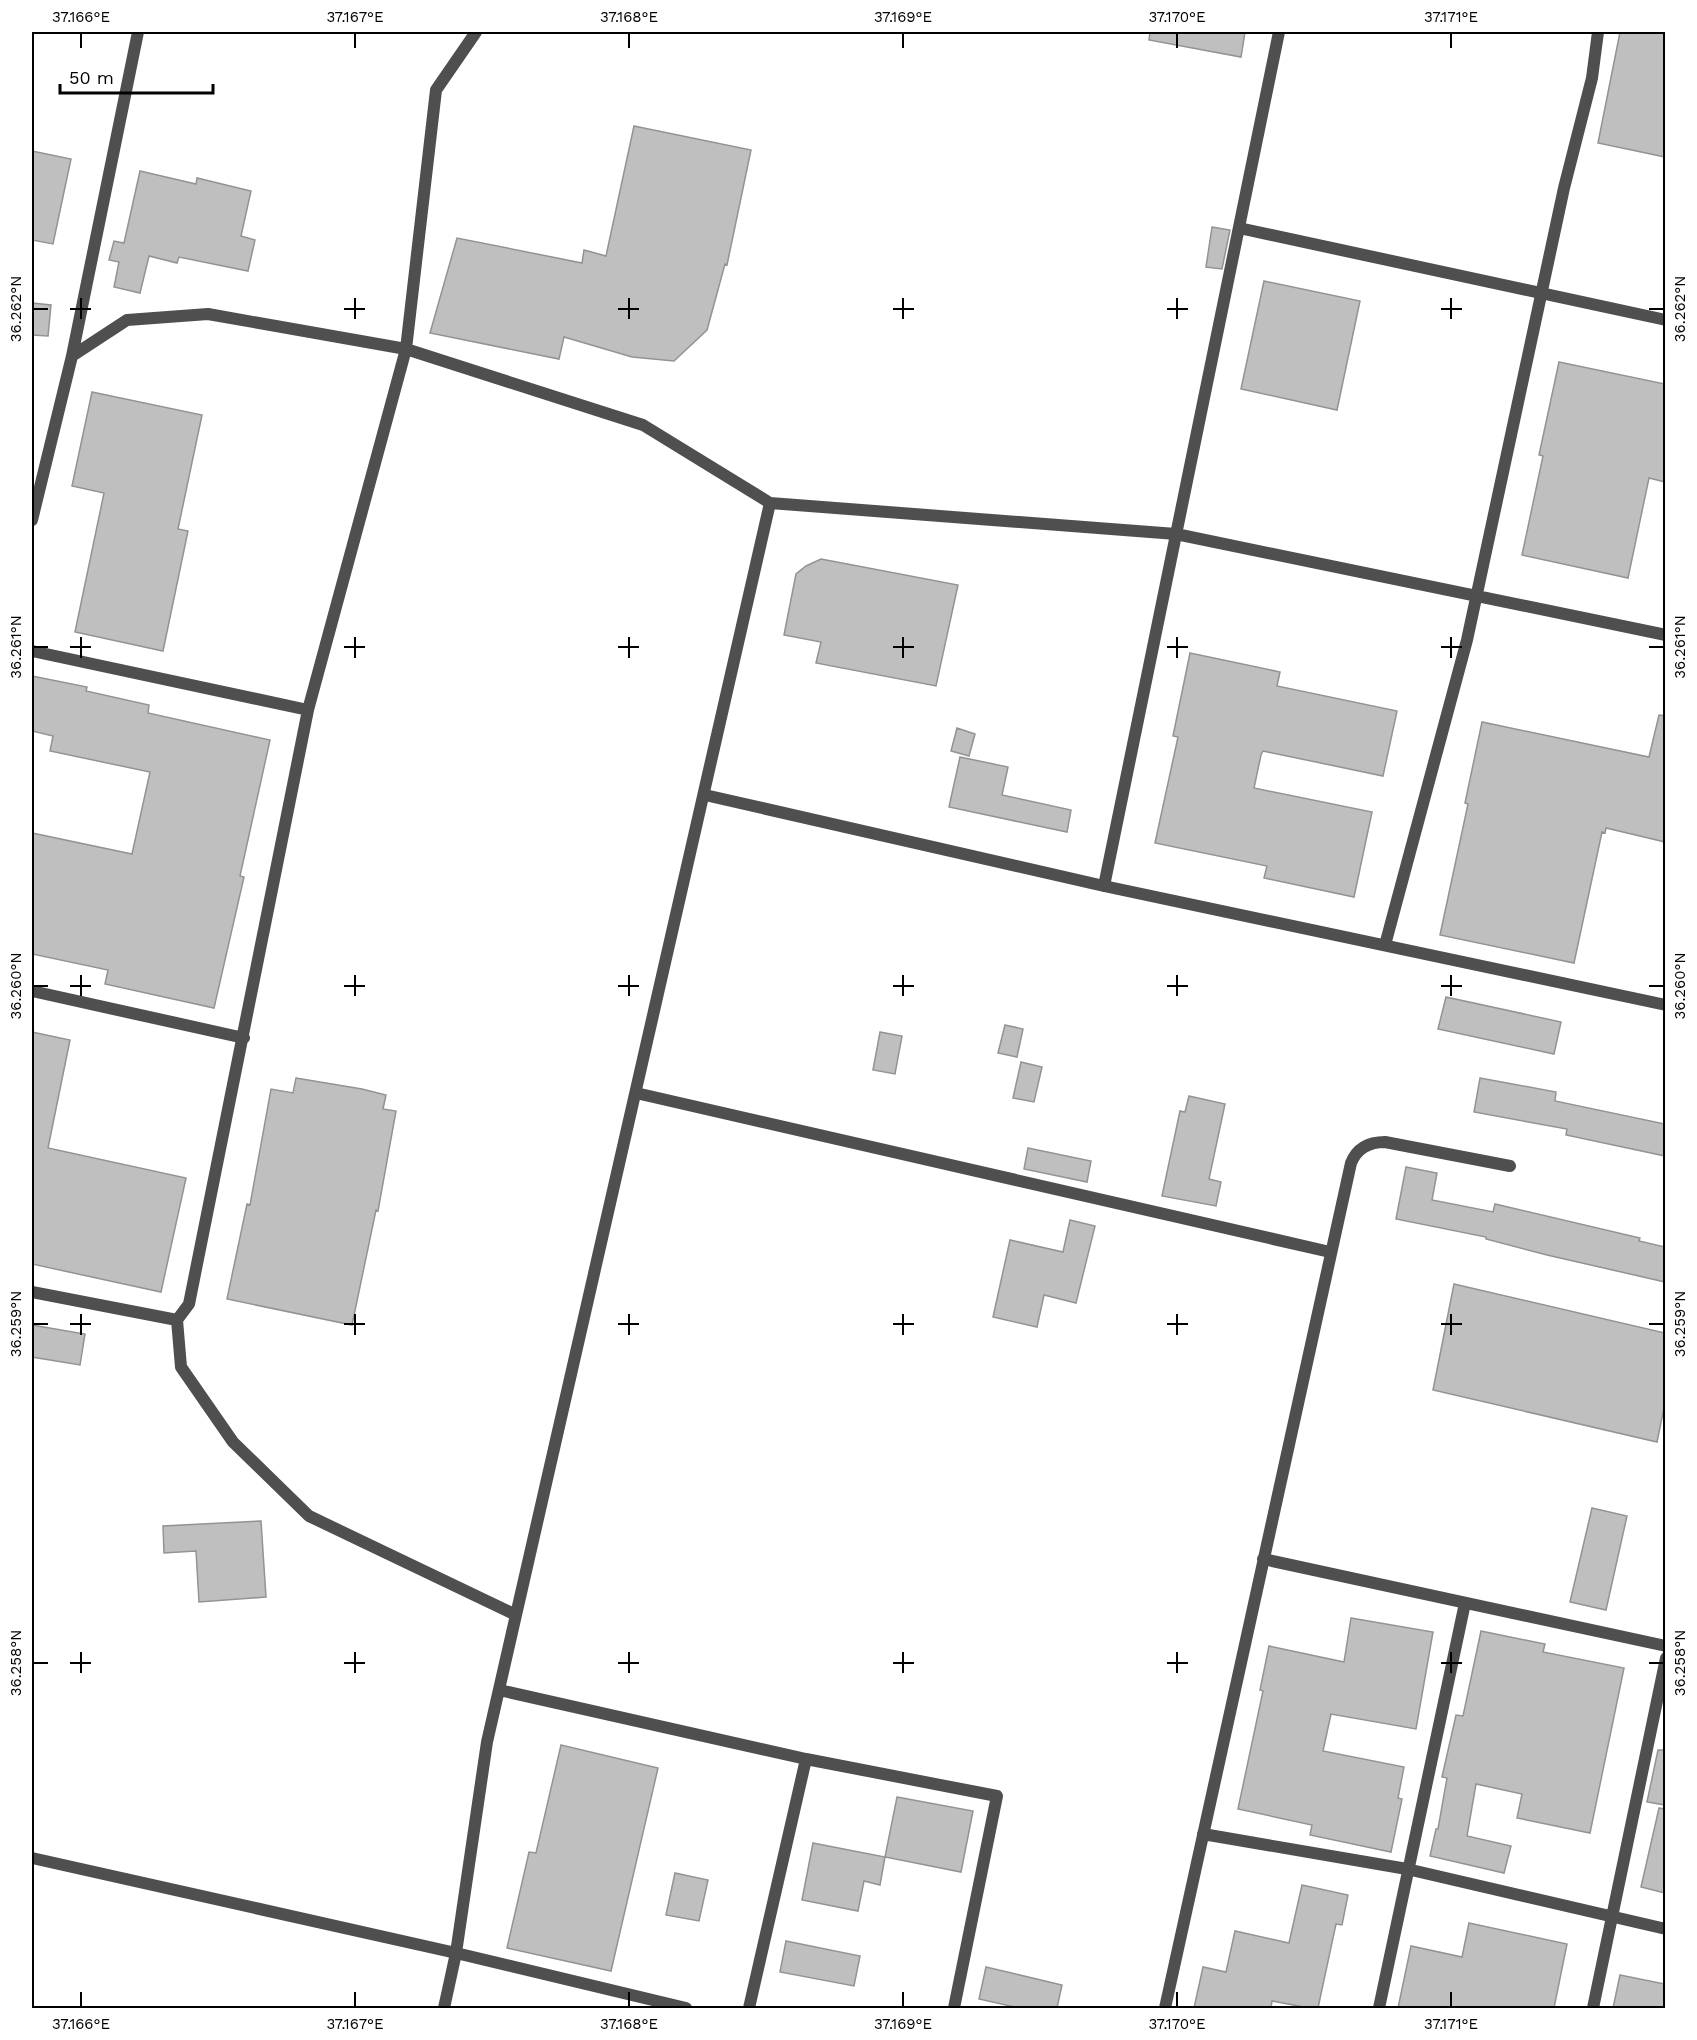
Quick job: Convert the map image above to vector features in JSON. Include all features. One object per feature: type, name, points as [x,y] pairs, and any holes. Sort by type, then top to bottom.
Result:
[{"type":"street","points":[[32,520],[72,356],[138,32]]},
{"type":"street","points":[[476,32],[436,90],[406,349],[308,710],[189,1304],[177,1320],[181,1367],[232,1442],[309,1516],[516,1615]]},
{"type":"street","points":[[1104,886],[1279,32]]},
{"type":"street","points":[[1385,945],[1467,640],[1564,188],[1592,78],[1598,32]]},
{"type":"street","points":[[1239,228],[1665,320]]},
{"type":"street","points":[[72,356],[127,320],[208,314],[406,349],[643,425],[770,503],[1176,534],[1665,635]]},
{"type":"street","points":[[444,2008],[456,1953],[487,1742],[770,503]]},
{"type":"street","points":[[32,651],[308,710]]},
{"type":"street","points":[[705,795],[1104,886],[1665,1005]]},
{"type":"street","points":[[32,991],[244,1038]]},
{"type":"street","points":[[636,1093],[1330,1252]]},
{"type":"street","points":[[1165,2008],[1351,1163],[1357,1152],[1370,1144],[1385,1142],[1510,1167]]},
{"type":"street","points":[[32,1292],[177,1320]]},
{"type":"street","points":[[1263,1559],[1665,1646]]},
{"type":"street","points":[[1379,2008],[1465,1603]]},
{"type":"street","points":[[1593,2008],[1665,1658]]},
{"type":"street","points":[[499,1689],[806,1759],[997,1796],[954,2008]]},
{"type":"street","points":[[749,2008],[806,1759]]},
{"type":"street","points":[[1203,1834],[1407,1869],[1665,1929]]},
{"type":"street","points":[[32,1858],[456,1953],[686,2008]]},
{"type":"building","points":[[1150,32],[1245,32],[1241,57],[1149,40]]},
{"type":"building","points":[[1620,32],[1665,32],[1665,157],[1598,143]]},
{"type":"building","points":[[634,126],[751,150],[727,265],[725,264],[707,330],[674,361],[632,357],[564,337],[559,359],[430,333],[457,238],[582,263],[584,250],[606,256]]},
{"type":"building","points":[[32,151],[71,159],[53,244],[32,240]]},
{"type":"building","points":[[140,171],[196,184],[197,178],[251,191],[241,236],[255,240],[248,271],[179,257],[177,263],[149,256],[140,293],[114,287],[119,262],[109,260],[114,241],[124,243]]},
{"type":"building","points":[[1212,227],[1230,230],[1222,269],[1206,267]]},
{"type":"building","points":[[1264,281],[1360,301],[1337,410],[1241,389]]},
{"type":"building","points":[[32,303],[51,305],[48,336],[32,335]]},
{"type":"building","points":[[1559,362],[1665,384],[1665,482],[1649,478],[1628,578],[1522,555],[1543,456],[1539,455]]},
{"type":"building","points":[[92,392],[202,415],[178,529],[188,531],[163,651],[75,632],[104,493],[72,486]]},
{"type":"building","points":[[821,559],[958,585],[936,686],[816,663],[821,642],[784,635],[796,574]]},
{"type":"building","points":[[1190,653],[1280,672],[1277,686],[1397,711],[1383,776],[1263,751],[1261,755],[1254,788],[1372,812],[1354,897],[1264,878],[1267,866],[1155,843],[1178,737],[1173,736]]},
{"type":"building","points":[[32,676],[87,687],[86,691],[149,705],[148,713],[270,740],[240,876],[244,877],[214,1008],[105,984],[108,970],[32,954],[32,833],[132,854],[150,772],[50,751],[53,736],[32,731]]},
{"type":"building","points":[[1659,715],[1665,716],[1665,842],[1606,828],[1605,833],[1602,832],[1574,963],[1440,935],[1468,804],[1465,803],[1482,722],[1649,757]]},
{"type":"building","points":[[957,728],[975,734],[969,756],[951,751]]},
{"type":"building","points":[[960,757],[1008,767],[1002,795],[1071,810],[1067,832],[949,807]]},
{"type":"building","points":[[1446,997],[1561,1022],[1554,1054],[1438,1029]]},
{"type":"building","points":[[1005,1025],[1023,1029],[1017,1057],[998,1053]]},
{"type":"building","points":[[32,1032],[70,1040],[48,1148],[186,1178],[161,1292],[32,1264]]},
{"type":"building","points":[[880,1032],[902,1036],[895,1074],[873,1070]]},
{"type":"building","points":[[1021,1062],[1042,1067],[1034,1102],[1013,1098]]},
{"type":"building","points":[[296,1078],[386,1095],[383,1109],[396,1111],[378,1211],[376,1210],[352,1325],[227,1299],[247,1204],[250,1205],[271,1089],[293,1093]]},
{"type":"building","points":[[1480,1078],[1556,1092],[1555,1101],[1665,1124],[1665,1156],[1566,1135],[1567,1129],[1474,1112]]},
{"type":"building","points":[[1189,1096],[1225,1104],[1209,1179],[1221,1182],[1216,1206],[1162,1196],[1180,1111],[1185,1112]]},
{"type":"building","points":[[1028,1148],[1091,1161],[1087,1182],[1024,1169]]},
{"type":"building","points":[[1406,1167],[1437,1173],[1432,1200],[1493,1212],[1495,1204],[1640,1238],[1639,1241],[1665,1247],[1665,1282],[1547,1255],[1486,1239],[1486,1237],[1396,1219]]},
{"type":"building","points":[[1070,1220],[1095,1226],[1076,1303],[1044,1295],[1037,1327],[993,1317],[1010,1240],[1063,1252]]},
{"type":"building","points":[[1454,1284],[1665,1333],[1665,1403],[1657,1442],[1433,1390]]},
{"type":"building","points":[[32,1325],[85,1334],[80,1365],[32,1357]]},
{"type":"building","points":[[1592,1508],[1627,1516],[1606,1610],[1570,1602]]},
{"type":"building","points":[[261,1521],[266,1597],[199,1602],[196,1551],[164,1553],[163,1526]]},
{"type":"building","points":[[1351,1618],[1433,1632],[1416,1729],[1331,1714],[1323,1751],[1404,1767],[1398,1798],[1402,1799],[1391,1852],[1310,1835],[1312,1825],[1238,1809],[1263,1691],[1260,1690],[1269,1646],[1344,1662]]},
{"type":"building","points":[[1481,1631],[1545,1644],[1543,1652],[1624,1668],[1590,1833],[1517,1818],[1522,1794],[1476,1784],[1467,1836],[1511,1846],[1504,1873],[1430,1856],[1436,1829],[1438,1829],[1447,1778],[1442,1777],[1456,1715],[1463,1716]]},
{"type":"building","points":[[561,1745],[658,1768],[611,1971],[507,1948],[529,1852],[536,1853]]},
{"type":"building","points":[[1658,1750],[1665,1750],[1665,1805],[1647,1802]]},
{"type":"building","points":[[897,1797],[973,1811],[961,1872],[885,1857]]},
{"type":"building","points":[[1659,1808],[1665,1809],[1665,1893],[1641,1887]]},
{"type":"building","points":[[813,1843],[885,1857],[880,1885],[864,1881],[858,1911],[802,1900]]},
{"type":"building","points":[[675,1873],[708,1880],[699,1921],[666,1915]]},
{"type":"building","points":[[1302,1885],[1348,1895],[1342,1925],[1336,1924],[1318,2008],[1272,2001],[1271,2008],[1194,2008],[1203,1967],[1226,1972],[1235,1931],[1289,1943]]},
{"type":"building","points":[[1469,1923],[1567,1944],[1554,2008],[1398,2008],[1411,1946],[1462,1957]]},
{"type":"building","points":[[786,1941],[860,1956],[854,1986],[780,1972]]},
{"type":"building","points":[[986,1967],[1062,1985],[1057,2008],[1019,2008],[979,1999]]},
{"type":"building","points":[[1620,1975],[1665,1984],[1665,2008],[1613,2008]]}]
